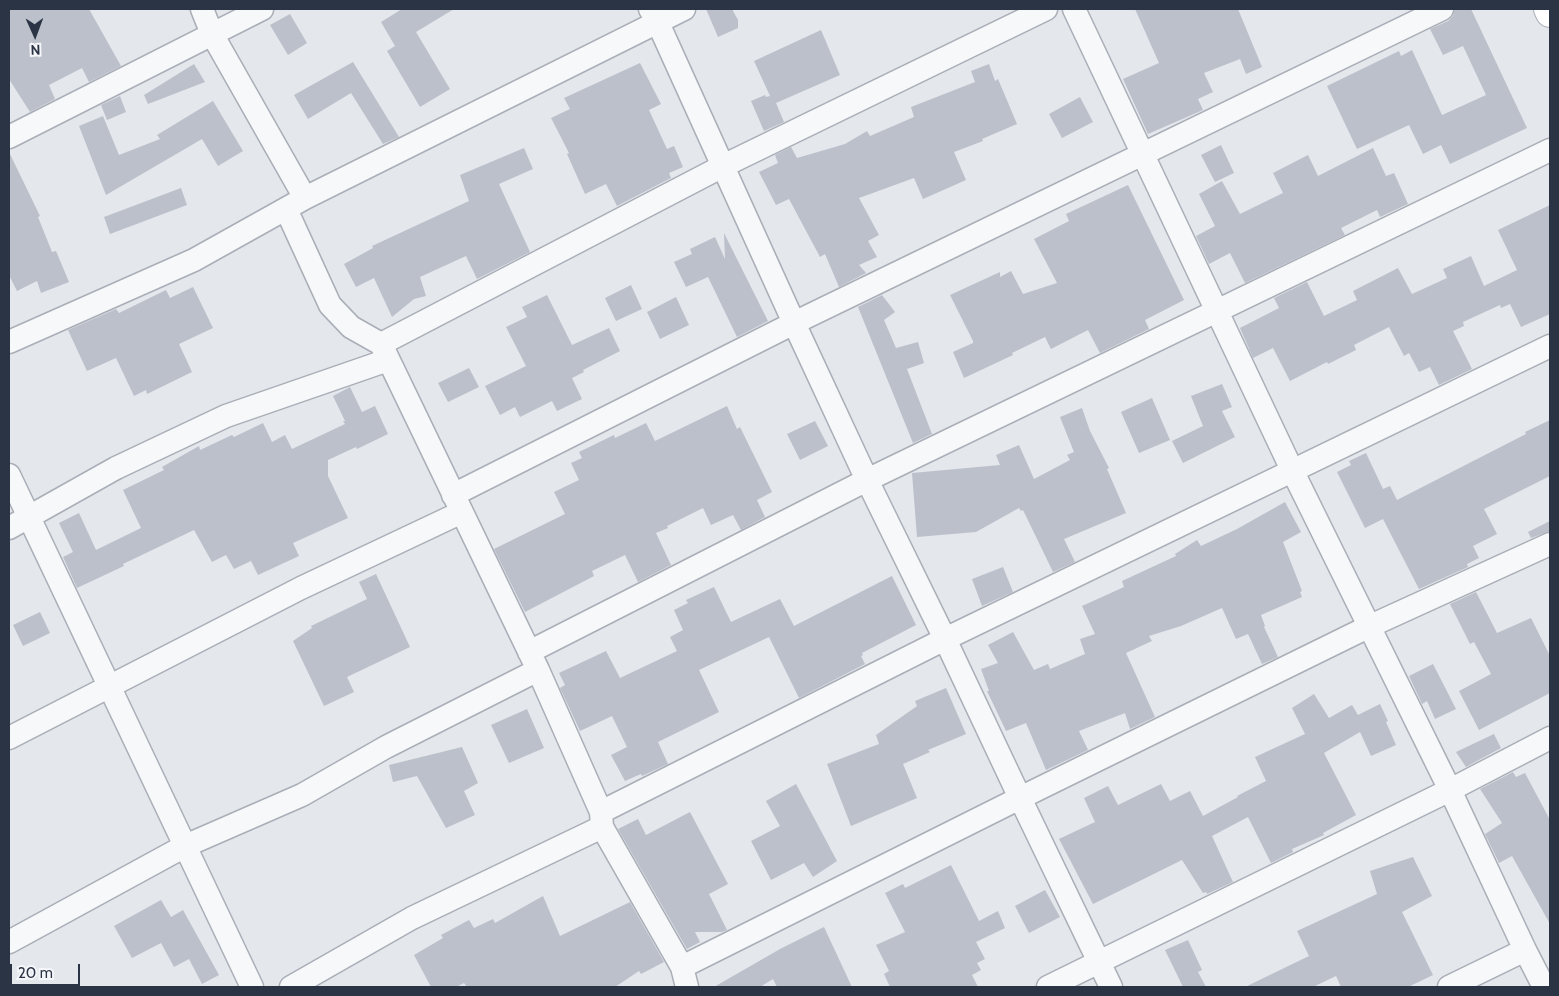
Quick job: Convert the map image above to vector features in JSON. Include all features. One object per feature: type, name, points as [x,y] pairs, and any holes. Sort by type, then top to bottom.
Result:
[{"type":"main road","points":[[1548,9],[1550,13]]},
{"type":"street","points":[[202,9],[212,34],[305,198]]},
{"type":"street","points":[[9,136],[262,9]]},
{"type":"street","points":[[9,342],[194,260],[305,198],[457,121],[654,16],[684,9]]},
{"type":"street","points":[[9,528],[116,468],[226,416],[385,352],[723,166],[1046,9]]},
{"type":"street","points":[[1074,9],[1292,470],[1450,790],[1544,987]]},
{"type":"street","points":[[9,738],[301,588],[794,323],[1442,9]]},
{"type":"street","points":[[654,16],[867,480],[946,639],[1111,987]]},
{"type":"street","points":[[9,942],[185,846],[302,796],[534,661],[867,480],[1550,150]]},
{"type":"street","points":[[286,209],[330,305],[351,327],[385,352],[534,661],[602,819],[686,982],[1020,798],[1368,627],[1550,544]]},
{"type":"street","points":[[291,987],[412,918],[946,639],[1550,346]]},
{"type":"street","points":[[9,475],[252,987]]},
{"type":"street","points":[[1048,987],[1450,790],[1550,738]]},
{"type":"street","points":[[1449,987],[1525,950]]},
{"type":"building","points":[[9,9],[89,9],[121,66],[89,82],[82,68],[49,85],[55,99],[30,112],[9,79]]},
{"type":"building","points":[[402,9],[454,9],[416,32],[450,89],[420,107],[387,51],[395,46],[381,22]]},
{"type":"building","points":[[706,9],[732,9],[738,20],[738,28],[718,37]]},
{"type":"building","points":[[1135,9],[1238,9],[1262,67],[1246,74],[1240,59],[1204,73],[1213,92],[1198,99],[1203,110],[1148,134],[1123,79],[1159,63]]},
{"type":"building","points":[[1455,9],[1471,9],[1527,128],[1450,164],[1441,145],[1423,154],[1409,125],[1357,149],[1327,86],[1399,51],[1401,56],[1412,50],[1442,115],[1486,95],[1463,46],[1443,55],[1430,29],[1448,21],[1453,16]]},
{"type":"building","points":[[290,14],[307,43],[288,55],[270,25]]},
{"type":"building","points":[[821,30],[840,75],[776,103],[784,122],[764,131],[751,101],[765,95],[766,97],[770,96],[754,61]]},
{"type":"building","points":[[353,62],[399,137],[383,144],[351,93],[308,119],[294,95]]},
{"type":"building","points":[[640,63],[661,104],[649,110],[667,149],[674,146],[683,167],[669,173],[671,178],[617,206],[606,184],[585,194],[567,154],[569,153],[551,118],[570,109],[564,98]]},
{"type":"building","points":[[194,64],[205,82],[148,104],[144,95]]},
{"type":"building","points":[[989,64],[995,81],[998,79],[1017,124],[982,139],[983,141],[954,152],[966,180],[923,199],[914,178],[859,198],[879,235],[868,241],[877,257],[859,265],[866,273],[839,287],[825,254],[820,257],[789,199],[776,205],[759,172],[778,163],[775,155],[791,147],[797,158],[845,144],[867,131],[870,136],[914,117],[911,107],[975,82],[971,71]]},
{"type":"building","points":[[120,96],[126,112],[107,120],[101,105]]},
{"type":"building","points":[[1080,97],[1093,122],[1062,138],[1049,114]]},
{"type":"building","points":[[213,101],[243,151],[218,166],[202,139],[106,195],[79,126],[103,116],[119,155],[160,139],[157,135]]},
{"type":"building","points":[[1221,145],[1234,173],[1215,182],[1201,155]]},
{"type":"building","points":[[524,148],[533,169],[499,184],[530,252],[477,279],[466,256],[420,277],[426,296],[414,299],[392,317],[374,278],[356,287],[344,264],[373,248],[372,246],[469,201],[460,175]]},
{"type":"building","points":[[1373,148],[1386,176],[1394,173],[1408,204],[1380,217],[1377,210],[1341,228],[1345,235],[1245,283],[1230,253],[1209,264],[1196,236],[1215,226],[1199,194],[1222,181],[1240,214],[1283,193],[1273,173],[1308,155],[1318,176]]},
{"type":"building","points":[[9,152],[40,216],[38,217],[52,252],[56,251],[69,282],[41,293],[37,281],[17,291],[9,275]]},
{"type":"building","points":[[1128,185],[1184,300],[1145,320],[1149,329],[1100,353],[1088,330],[1051,349],[1045,337],[1012,353],[1013,355],[964,378],[953,352],[973,343],[973,341],[950,295],[1000,272],[1000,277],[1011,271],[1023,294],[1057,283],[1034,239],[1069,221],[1066,214]]},
{"type":"building","points":[[181,188],[187,205],[110,234],[104,217]]},
{"type":"building","points":[[1550,205],[1550,314],[1521,327],[1510,304],[1501,308],[1500,305],[1463,322],[1464,326],[1453,331],[1472,369],[1439,385],[1430,367],[1419,372],[1409,353],[1404,356],[1389,327],[1354,345],[1356,350],[1290,381],[1273,348],[1253,358],[1240,328],[1279,308],[1274,298],[1307,282],[1324,316],[1357,300],[1353,291],[1398,268],[1412,294],[1447,278],[1443,269],[1471,256],[1484,286],[1517,270],[1498,230]]},
{"type":"building","points":[[724,233],[768,321],[737,337],[708,277],[686,287],[674,262],[692,254],[690,249],[715,237],[725,259]]},
{"type":"building","points":[[631,285],[642,309],[616,321],[605,298]]},
{"type":"building","points":[[193,287],[213,328],[179,344],[192,372],[147,394],[146,390],[134,396],[116,358],[87,371],[68,330],[116,309],[119,313],[166,290],[170,298]]},
{"type":"building","points":[[547,295],[572,345],[609,328],[620,351],[583,370],[584,372],[572,378],[582,399],[557,411],[552,401],[520,417],[515,407],[500,415],[485,386],[526,366],[506,327],[527,317],[522,307]]},
{"type":"building","points":[[882,295],[895,312],[884,320],[896,348],[918,342],[924,363],[907,369],[932,434],[913,443],[858,307]]},
{"type":"building","points":[[676,297],[689,325],[660,339],[647,312]]},
{"type":"building","points":[[469,368],[479,387],[448,402],[438,383]]},
{"type":"building","points":[[1222,384],[1232,407],[1222,411],[1235,437],[1183,463],[1172,441],[1203,426],[1191,396]]},
{"type":"building","points":[[350,387],[362,412],[375,406],[388,434],[328,460],[328,476],[348,518],[293,543],[299,556],[258,575],[251,561],[234,569],[226,555],[212,562],[194,530],[77,588],[63,557],[73,552],[59,523],[79,513],[96,550],[141,528],[123,490],[164,470],[162,467],[199,446],[200,450],[263,423],[272,442],[285,435],[292,449],[345,424],[333,396]]},
{"type":"building","points":[[1152,398],[1170,440],[1139,453],[1121,412]]},
{"type":"building","points":[[727,406],[737,429],[740,427],[772,492],[757,500],[765,517],[741,530],[733,515],[711,525],[703,508],[656,533],[671,565],[638,582],[625,555],[592,571],[594,576],[525,612],[494,549],[565,514],[554,492],[579,480],[571,463],[582,458],[579,452],[614,435],[615,438],[646,423],[655,441]]},
{"type":"building","points":[[1082,408],[1090,431],[1109,468],[1107,469],[1126,513],[1064,539],[1075,562],[1053,572],[1023,510],[1021,511],[1019,508],[976,532],[917,537],[912,473],[1000,465],[996,455],[1019,445],[1034,479],[1070,460],[1067,455],[1074,452],[1060,417]]},
{"type":"building","points":[[1550,420],[1550,476],[1484,509],[1497,534],[1473,546],[1479,558],[1467,564],[1468,567],[1419,589],[1383,519],[1365,528],[1337,472],[1351,465],[1349,461],[1366,453],[1383,489],[1390,486],[1397,500]]},
{"type":"building","points":[[815,421],[828,446],[800,460],[787,434]]},
{"type":"building","points":[[1285,502],[1301,532],[1283,542],[1302,591],[1300,592],[1302,597],[1261,615],[1264,627],[1278,657],[1262,664],[1248,634],[1236,639],[1222,608],[1181,626],[1149,636],[1152,641],[1126,653],[1155,717],[1130,729],[1125,713],[1079,731],[1088,750],[1046,770],[1026,723],[1006,731],[987,691],[989,691],[981,669],[998,663],[988,645],[1013,632],[1034,670],[1048,664],[1050,669],[1085,654],[1080,639],[1095,634],[1082,606],[1124,587],[1122,581],[1176,556],[1175,554],[1197,540],[1201,546],[1237,529]]},
{"type":"building","points":[[1550,521],[1550,531],[1531,538],[1528,532]]},
{"type":"building","points":[[1003,567],[1013,592],[982,606],[972,579]]},
{"type":"building","points":[[376,574],[410,647],[347,677],[354,692],[324,706],[293,641],[312,628],[311,626],[367,599],[359,582]]},
{"type":"building","points":[[892,576],[916,625],[862,653],[863,655],[861,656],[865,664],[799,698],[769,637],[699,670],[719,712],[658,742],[668,764],[642,776],[641,774],[625,781],[611,755],[627,747],[612,716],[580,731],[560,688],[565,685],[559,673],[606,651],[620,678],[677,651],[670,637],[683,630],[674,610],[688,603],[686,600],[714,587],[731,622],[780,599],[794,626]]},
{"type":"building","points":[[1476,592],[1497,633],[1531,618],[1550,656],[1550,693],[1479,730],[1459,691],[1491,674],[1474,642],[1470,644],[1450,604]]},
{"type":"building","points":[[40,612],[50,633],[23,646],[13,625]]},
{"type":"building","points":[[1433,664],[1456,709],[1435,719],[1427,701],[1422,704],[1409,676]]},
{"type":"building","points":[[946,688],[966,734],[928,750],[930,752],[903,764],[917,798],[851,826],[827,764],[879,744],[876,735],[917,706],[915,701]]},
{"type":"building","points":[[1314,694],[1329,718],[1352,705],[1358,715],[1380,704],[1388,721],[1386,722],[1396,745],[1371,756],[1360,732],[1324,753],[1356,815],[1323,833],[1324,835],[1292,849],[1293,852],[1271,863],[1248,817],[1212,836],[1233,882],[1207,894],[1206,892],[1203,893],[1182,860],[1093,904],[1059,839],[1095,822],[1084,798],[1108,786],[1118,805],[1161,784],[1170,801],[1190,791],[1203,816],[1266,781],[1255,757],[1305,734],[1292,708]]},
{"type":"building","points":[[527,709],[544,748],[509,763],[491,725]]},
{"type":"building","points":[[1494,734],[1501,748],[1466,767],[1456,752]]},
{"type":"building","points":[[462,747],[478,783],[464,791],[475,815],[446,828],[417,776],[393,782],[389,765]]},
{"type":"building","points":[[1513,772],[1516,777],[1525,773],[1550,820],[1550,924],[1512,856],[1499,863],[1485,834],[1502,823],[1480,789]]},
{"type":"building","points":[[796,784],[837,861],[813,877],[804,863],[771,880],[751,841],[780,826],[766,801]]},
{"type":"building","points":[[690,812],[728,884],[709,894],[727,930],[722,932],[695,932],[700,942],[687,949],[618,829],[638,819],[646,835]]},
{"type":"building","points":[[1413,857],[1432,896],[1402,912],[1433,975],[1408,987],[1341,987],[1336,976],[1313,987],[1245,987],[1309,956],[1297,931],[1377,894],[1370,871]]},
{"type":"building","points":[[951,865],[979,921],[998,911],[1005,928],[976,942],[985,959],[977,963],[981,970],[972,975],[978,987],[890,987],[884,974],[889,971],[876,945],[905,932],[885,893],[903,884],[905,888]]},
{"type":"building","points":[[1045,890],[1060,917],[1029,933],[1015,906]]},
{"type":"building","points":[[543,896],[560,936],[630,902],[664,962],[641,974],[639,971],[615,987],[467,987],[464,983],[456,987],[431,987],[414,955],[443,938],[441,935],[469,920],[474,928],[493,919],[495,923]]},
{"type":"building","points":[[161,900],[171,917],[183,910],[219,975],[202,984],[189,959],[174,967],[161,943],[132,958],[114,926]]},
{"type":"building","points":[[824,927],[852,987],[777,987],[773,979],[760,987],[714,987],[780,949]]},
{"type":"building","points":[[1188,940],[1202,970],[1198,972],[1206,987],[1183,987],[1165,950]]}]
